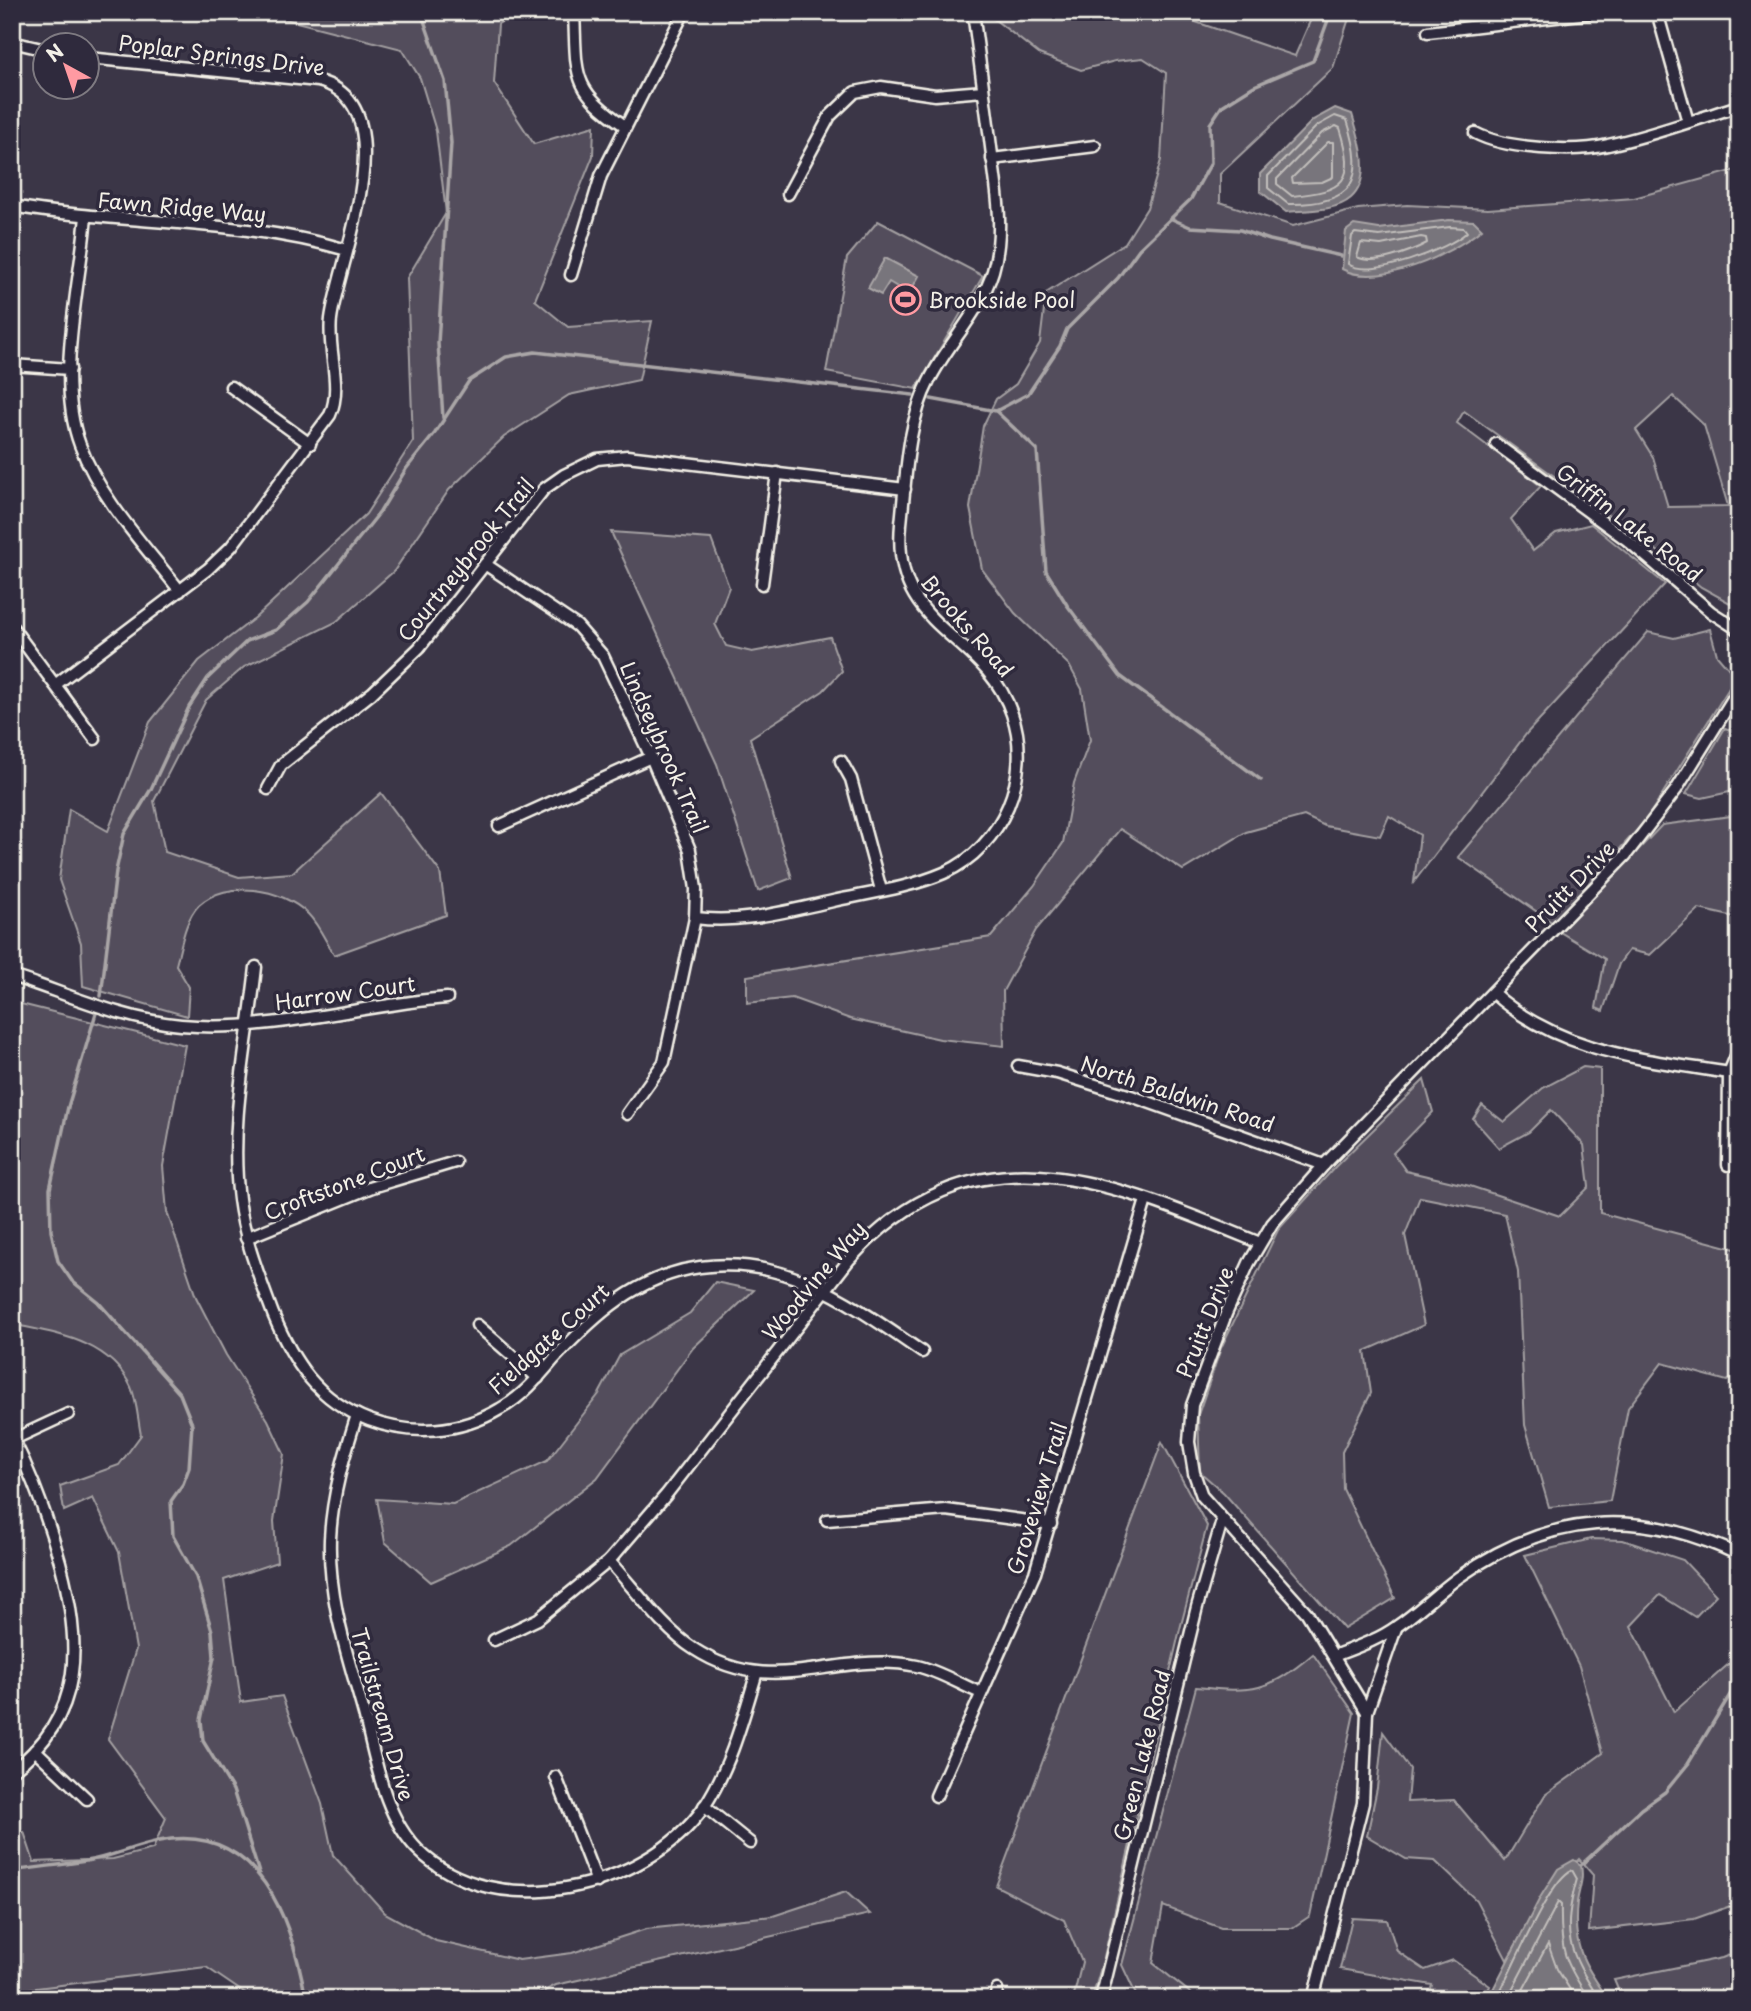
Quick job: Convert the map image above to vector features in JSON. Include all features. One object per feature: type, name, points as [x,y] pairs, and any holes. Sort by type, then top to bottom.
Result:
[{"type":"street","points":[[574,12],[582,86],[596,106],[625,126]]},
{"type":"street","points":[[571,275],[591,201],[625,126],[684,12]]},
{"type":"street","name":"Brooks Road","points":[[695,918],[752,919],[947,872],[978,850],[1006,812],[1014,789],[1019,763],[1014,723],[1004,695],[982,666],[931,618],[905,583],[900,546],[914,429],[925,390],[979,303],[993,269],[1000,223],[973,12]]},
{"type":"street","points":[[1428,32],[1598,12]]},
{"type":"street","points":[[1657,12],[1688,122]]},
{"type":"street","points":[[12,42],[32,47]]},
{"type":"street","name":"Poplar Springs Drive","points":[[55,685],[180,591],[231,547],[330,415],[334,403],[330,324],[360,200],[363,172],[358,115],[344,94],[318,81],[102,59]]},
{"type":"street","points":[[788,194],[830,116],[855,92],[881,87],[935,95],[984,91]]},
{"type":"street","points":[[1475,133],[1493,143],[1517,147],[1606,146],[1739,106]]},
{"type":"street","points":[[992,159],[1095,146]]},
{"type":"street","name":"Fawn Ridge Way","points":[[12,206],[273,234],[346,250]]},
{"type":"street","points":[[86,216],[69,369],[72,414],[86,460],[126,520],[180,591]]},
{"type":"street","points":[[12,365],[69,369]]},
{"type":"street","points":[[231,387],[310,444]]},
{"type":"street","name":"Griffin Lake Road","points":[[1496,443],[1627,540],[1711,612],[1739,630]]},
{"type":"street","name":"Courtneybrook Trail","points":[[268,789],[281,765],[405,664],[544,489],[564,474],[597,460],[627,456],[905,489]]},
{"type":"street","points":[[762,584],[776,473]]},
{"type":"street","name":"Lindseybrook Trail","points":[[485,564],[559,612],[591,640],[612,672],[690,850],[696,889],[695,918],[664,1062],[626,1114]]},
{"type":"street","points":[[12,627],[95,739]]},
{"type":"street","name":"Pruitt Drive","points":[[1334,1656],[1285,1586],[1222,1521],[1202,1496],[1194,1473],[1189,1442],[1190,1413],[1196,1390],[1226,1314],[1272,1224],[1324,1165],[1493,993],[1642,835],[1676,790],[1739,689]]},
{"type":"street","points":[[499,825],[651,757]]},
{"type":"street","points":[[841,761],[851,779],[881,890]]},
{"type":"street","name":"Fieldgate Court","points":[[256,967],[236,1155],[239,1202],[246,1238],[295,1361],[324,1394],[358,1415],[399,1429],[452,1427],[500,1409],[538,1378],[608,1305],[660,1277],[697,1268],[745,1266],[793,1275],[845,1299],[922,1352]]},
{"type":"street","name":"Harrow Court","points":[[12,976],[153,1021],[205,1027],[250,1024],[447,998]]},
{"type":"street","points":[[1493,993],[1519,1016],[1551,1033],[1585,1046],[1729,1073]]},
{"type":"street","points":[[1728,1165],[1729,1073],[1739,1049]]},
{"type":"street","name":"North Baldwin Road","points":[[1018,1066],[1057,1073],[1131,1096],[1324,1165]]},
{"type":"street","name":"Croftstone Court","points":[[246,1238],[372,1187],[455,1162]]},
{"type":"street","name":"Woodvine Way","points":[[494,1640],[538,1619],[609,1561],[666,1495],[849,1259],[884,1225],[922,1200],[965,1182],[1013,1175],[1061,1176],[1146,1200],[1261,1242]]},
{"type":"street","name":"Groveview Trail","points":[[936,1796],[1035,1573],[1146,1200]]},
{"type":"street","points":[[477,1325],[538,1378]]},
{"type":"street","points":[[12,1771],[35,1750],[66,1700],[74,1669],[76,1637],[54,1542],[13,1438],[68,1414]]},
{"type":"street","name":"Trailstream Drive","points":[[358,1415],[333,1502],[331,1579],[339,1629],[395,1819],[418,1850],[447,1871],[466,1879],[509,1889],[568,1889],[621,1873],[657,1852],[686,1828],[704,1806],[726,1766],[756,1675]]},
{"type":"street","points":[[827,1520],[946,1510],[1051,1524]]},
{"type":"street","name":"Green Lake Road","points":[[1101,1999],[1197,1607],[1222,1521]]},
{"type":"street","points":[[1367,1712],[1334,1656],[1396,1628],[1426,1601],[1490,1557],[1521,1541],[1578,1525],[1625,1521],[1671,1529],[1710,1541],[1739,1555]]},
{"type":"street","points":[[609,1561],[693,1649],[723,1665],[756,1675],[864,1664],[918,1666],[981,1693]]},
{"type":"street","points":[[1313,1999],[1363,1803],[1367,1712],[1396,1628]]},
{"type":"street","points":[[35,1750],[87,1799]]},
{"type":"street","points":[[556,1777],[597,1882]]},
{"type":"street","points":[[704,1806],[750,1843]]},
{"type":"shaded area","points":[[239,12],[519,12],[498,24],[494,83],[534,144],[594,126],[593,156],[535,300],[568,327],[652,321],[639,380],[569,395],[504,437],[449,490],[394,571],[336,622],[244,667],[206,700],[154,801],[165,852],[239,877],[292,873],[381,793],[440,872],[446,915],[334,955],[312,918],[284,898],[254,890],[224,892],[211,897],[199,905],[190,918],[176,965],[189,987],[187,1016],[83,986],[81,943],[59,880],[69,809],[108,831],[150,722],[199,661],[256,617],[366,514],[413,441],[407,278],[446,213],[436,131],[420,78],[402,49],[277,17]]},
{"type":"shaded area","points":[[985,12],[1187,12],[1187,19],[1295,56],[1314,12],[1351,12],[1333,68],[1220,174],[1220,202],[1293,226],[1358,209],[1407,205],[1488,209],[1634,198],[1739,169],[1739,608],[1701,587],[1655,549],[1464,411],[1457,423],[1541,486],[1511,519],[1533,551],[1556,533],[1591,524],[1665,584],[1527,733],[1414,882],[1420,835],[1389,816],[1380,836],[1325,826],[1304,816],[1246,832],[1183,870],[1120,829],[1036,930],[1003,991],[1004,1046],[940,1039],[850,1019],[792,998],[747,1003],[747,976],[991,937],[1034,886],[1063,843],[1074,783],[1090,740],[1082,689],[1069,665],[1015,613],[982,569],[970,508],[983,426],[996,399],[1016,384],[1040,343],[1046,293],[1125,243],[1147,208],[1161,160],[1166,73],[1143,58],[1115,61],[1081,70],[1039,54]],"holes":[[[1673,396],[1704,425],[1728,506],[1668,507],[1653,457],[1636,430]]]},
{"type":"shaded area","name":"Brookside Pool","points":[[878,221],[983,276],[916,389],[826,372],[847,258]]},
{"type":"shaded area","points":[[611,532],[711,539],[729,587],[715,624],[726,646],[752,652],[830,637],[842,671],[823,691],[750,738],[792,878],[758,891],[717,764]]},
{"type":"shaded area","points":[[1710,629],[1717,655],[1736,677],[1646,820],[1553,923],[1458,857],[1648,632],[1674,638]]},
{"type":"shaded area","points":[[1725,728],[1739,733],[1739,790],[1702,798],[1686,794]]},
{"type":"shaded area","points":[[1739,815],[1739,918],[1699,909],[1650,955],[1629,950],[1619,964],[1603,1011],[1596,1008],[1605,959],[1560,932],[1662,825]]},
{"type":"shaded area","points":[[13,1002],[185,1045],[163,1166],[167,1212],[196,1297],[226,1355],[268,1420],[284,1454],[274,1521],[277,1562],[224,1580],[241,1702],[282,1696],[322,1804],[333,1855],[385,1913],[436,1941],[519,1960],[572,1953],[646,1929],[773,1916],[846,1892],[870,1914],[556,1985],[529,1999],[253,1999],[206,1967],[12,1991],[12,1835],[24,1832],[34,1862],[113,1859],[153,1849],[166,1818],[108,1739],[136,1649],[119,1552],[93,1498],[64,1511],[60,1486],[119,1465],[141,1435],[133,1393],[122,1372],[111,1360],[84,1343],[21,1326],[16,1310],[10,1252],[12,1212],[18,1176],[12,1175]]},
{"type":"shaded area","points":[[1583,1067],[1600,1069],[1600,1213],[1739,1250],[1739,1375],[1727,1381],[1662,1363],[1628,1408],[1610,1501],[1549,1507],[1525,1425],[1518,1272],[1505,1214],[1420,1197],[1405,1235],[1424,1325],[1365,1351],[1371,1393],[1342,1452],[1343,1489],[1395,1598],[1344,1629],[1224,1493],[1200,1472],[1198,1415],[1221,1348],[1278,1230],[1335,1167],[1424,1080],[1433,1112],[1393,1153],[1406,1171],[1470,1186],[1560,1216],[1589,1187],[1584,1145],[1551,1110],[1529,1132],[1499,1148],[1473,1119],[1482,1105],[1504,1122],[1543,1088]]},
{"type":"shaded area","points":[[715,1282],[754,1290],[693,1348],[597,1478],[511,1546],[431,1582],[385,1542],[377,1499],[453,1504],[547,1461],[599,1394],[620,1355],[690,1313]]},
{"type":"shaded area","points":[[1162,1442],[1207,1526],[1180,1629],[1104,1957],[1092,1999],[1073,1999],[1082,1962],[1064,1920],[996,1886]]},
{"type":"shaded area","points":[[1591,1539],[1623,1540],[1683,1560],[1716,1595],[1695,1617],[1660,1595],[1631,1626],[1674,1712],[1739,1655],[1739,1903],[1694,1919],[1589,1931],[1593,1875],[1579,1859],[1546,1894],[1507,1960],[1476,1900],[1435,1861],[1406,1859],[1367,1836],[1377,1788],[1383,1732],[1410,1769],[1407,1802],[1454,1800],[1505,1861],[1545,1795],[1603,1753],[1579,1666],[1525,1555]]},
{"type":"shaded area","points":[[1313,1654],[1354,1713],[1310,1916],[1292,1928],[1221,1928],[1163,1906],[1153,1963],[1198,1999],[1138,1999],[1122,1965],[1196,1687],[1232,1690],[1259,1687],[1284,1676]]},
{"type":"shaded area","points":[[1352,1918],[1387,1920],[1397,1951],[1425,1970],[1453,1960],[1490,1986],[1484,1999],[1428,1999],[1432,1985],[1340,1969]]},
{"type":"shaded area","points":[[1739,1951],[1739,1999],[1622,1999],[1614,1980],[1722,1958]]},
{"type":"water","points":[[1335,108],[1352,114],[1358,134],[1363,169],[1358,190],[1351,198],[1337,206],[1286,212],[1260,191],[1260,174],[1313,120]]},
{"type":"water","points":[[1449,220],[1474,221],[1482,229],[1453,249],[1395,272],[1357,274],[1342,269],[1346,231],[1354,225],[1379,229]]},
{"type":"water","points":[[885,258],[919,276],[909,294],[889,282],[881,295],[868,288]]},
{"type":"water","points":[[1574,1860],[1581,1865],[1582,1870],[1576,1918],[1578,1943],[1586,1965],[1608,1999],[1488,1999],[1541,1896],[1558,1869]]},
{"type":"waterway","points":[[421,12],[445,81],[451,143],[438,343],[443,418]]},
{"type":"waterway","points":[[996,411],[1028,394],[1060,346],[1067,329],[1118,278],[1139,249],[1191,199],[1211,163],[1210,124],[1222,106],[1254,86],[1313,61],[1331,12]]},
{"type":"waterway","points":[[1172,219],[1190,227],[1240,230],[1270,240],[1341,256]]},
{"type":"waterway","points":[[101,996],[116,871],[124,834],[151,789],[189,707],[208,678],[247,641],[276,630],[308,602],[380,512],[406,469],[435,433],[469,381],[506,357],[535,352],[913,395]]},
{"type":"waterway","points":[[931,399],[996,411],[1037,450],[1046,571],[1067,605],[1120,676],[1261,780]]},
{"type":"waterway","points":[[96,1013],[68,1107],[50,1189],[51,1231],[58,1261],[72,1281],[98,1302],[180,1394],[192,1424],[189,1468],[183,1484],[171,1501],[173,1536],[196,1577],[212,1631],[214,1657],[201,1720],[203,1741],[233,1790],[259,1873]]},
{"type":"waterway","points":[[1581,1865],[1641,1809],[1665,1792],[1688,1764],[1739,1680]]},
{"type":"waterway","points":[[12,1871],[95,1859],[159,1841],[193,1839],[222,1847],[246,1862],[265,1883],[280,1909],[300,1969],[306,1999]]},
{"type":"place","name":"Brookside Pool","points":[[905,299]]}]
